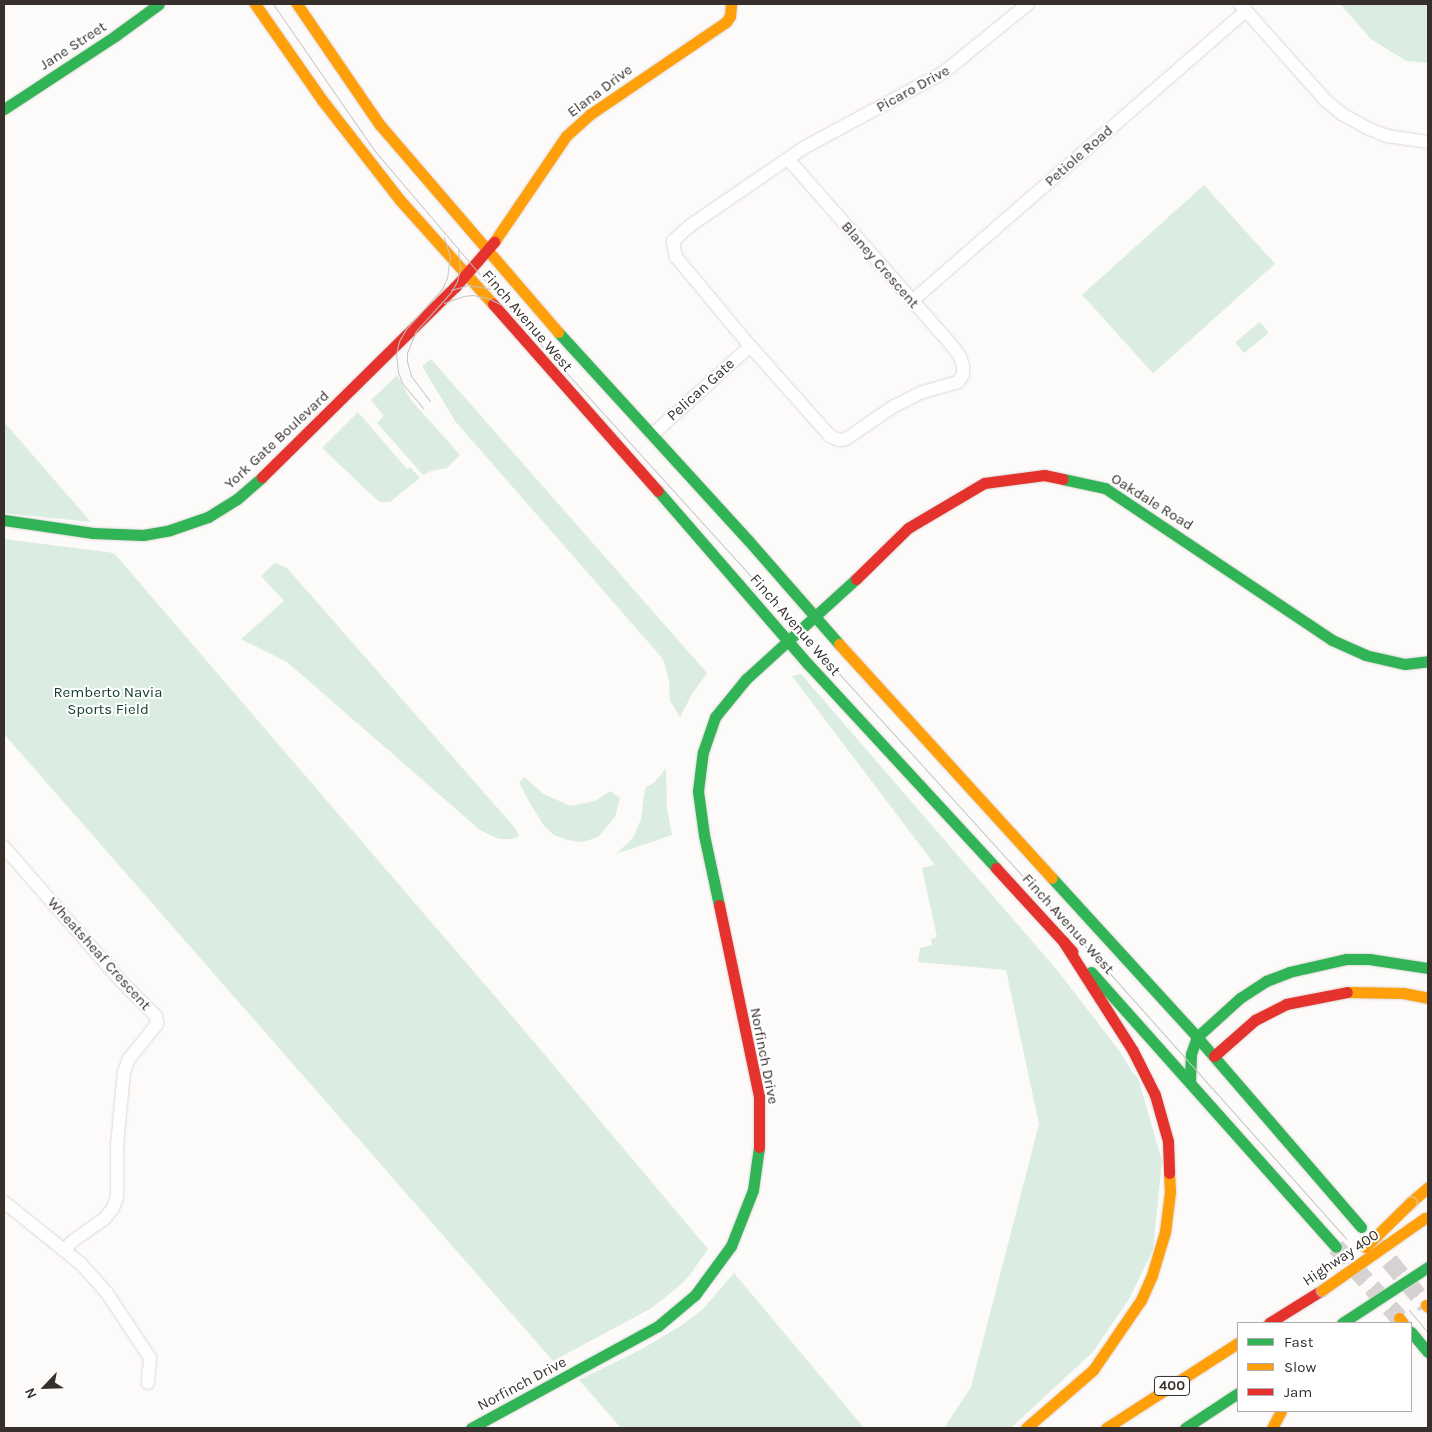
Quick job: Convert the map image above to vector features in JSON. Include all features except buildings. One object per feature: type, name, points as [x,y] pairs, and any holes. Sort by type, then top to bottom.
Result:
[{"type":"main road","name":"Jane Street","points":[[4,109],[115,36],[158,4],[173,4]]},
{"type":"main road","name":"Finch Avenue West","points":[[255,4],[345,131],[399,199],[788,639],[1190,1081],[1336,1247]]},
{"type":"main road","name":"Finch Avenue West","points":[[297,4],[380,125],[488,250],[815,616],[1214,1056],[1361,1227]]},
{"type":"main road","name":"Elana Drive","points":[[467,275],[488,250],[566,136],[589,115],[726,22],[730,16],[731,4]]},
{"type":"main road","name":"York Gate Boulevard","points":[[4,520],[122,535],[170,530],[208,517],[237,500],[264,476],[467,275]]},
{"type":"main road","name":"Oakdale Road","points":[[788,639],[858,578],[908,528],[984,483],[1044,475],[1106,488],[1332,640],[1365,655],[1405,664],[1428,661]]},
{"type":"main road","name":"Norfinch Drive","points":[[471,1428],[658,1326],[695,1294],[731,1246],[743,1220],[753,1190],[760,1144],[759,1096],[707,853],[698,791],[703,752],[715,717],[746,680],[788,639]]},
{"type":"main road","points":[[1026,1428],[1093,1370],[1141,1300],[1152,1275],[1165,1232],[1170,1192],[1168,1141],[1155,1095],[1133,1051],[1063,941]]},
{"type":"main road","points":[[1190,1081],[1191,1054],[1197,1037],[1240,998],[1266,981],[1289,972],[1346,959],[1369,959],[1428,968]]},
{"type":"main road","points":[[1214,1056],[1255,1020],[1286,1004],[1323,995],[1353,991],[1403,993],[1428,998]]},
{"type":"main road","points":[[1322,1290],[1428,1187]]},
{"type":"main road","name":"Highway 400","points":[[1271,1322],[1322,1290],[1427,1217]]},
{"type":"main road","points":[[1344,1322],[1428,1267]]},
{"type":"main road","points":[[1393,1304],[1428,1272]]},
{"type":"main road","points":[[1412,1333],[1428,1352]]},
{"type":"main road","name":"400","points":[[1106,1428],[1237,1344]]},
{"type":"main road","name":"400","points":[[1185,1428],[1237,1394]]},
{"type":"main road","points":[[1272,1428],[1280,1412]]},
{"type":"street","name":"Picaro Drive","points":[[788,159],[805,147],[944,72],[1028,4]]},
{"type":"street","points":[[1243,8],[1326,100],[1342,114],[1368,129],[1387,136],[1428,142]]},
{"type":"street","name":"Petiole Road","points":[[912,301],[1243,8]]},
{"type":"street","name":"Blaney Crescent","points":[[788,159],[912,301],[960,357],[963,375],[958,382],[922,392],[894,406],[846,439],[839,440],[830,436],[750,346],[676,257],[673,241],[691,225],[788,159]]},
{"type":"street","name":"Pelican Gate","points":[[652,435],[750,346]]},
{"type":"street","name":"Wheatsheaf Crescent","points":[[4,847],[121,981],[156,1016],[157,1024],[129,1059],[124,1072],[116,1145],[119,1173],[115,1202],[104,1219],[73,1240],[64,1250]]},
{"type":"street","points":[[4,1202],[64,1250],[107,1293],[150,1358],[148,1383]]},
{"type":"green space","points":[[1340,4],[1428,4],[1428,63],[1406,61],[1371,39]]},
{"type":"green space","points":[[1204,185],[1275,264],[1153,374],[1082,295]]},
{"type":"green space","points":[[1260,322],[1269,333],[1244,353],[1235,342]]},
{"type":"green space","points":[[431,359],[707,673],[692,694],[680,717],[670,701],[669,681],[663,659],[455,421],[422,366]]},
{"type":"green space","points":[[397,375],[411,400],[460,455],[447,468],[431,471],[423,475],[377,423],[384,416],[371,400]]},
{"type":"green space","points":[[358,412],[407,469],[410,467],[420,478],[390,502],[381,502],[376,499],[322,448]]},
{"type":"green space","points":[[4,422],[91,522],[4,513]]},
{"type":"green space","name":"Remberto Navia Sports Field","points":[[4,539],[114,553],[523,1029],[708,1249],[690,1275],[677,1288],[650,1309],[553,1361],[4,734]]},
{"type":"green space","points":[[275,563],[287,568],[516,829],[519,836],[513,839],[499,839],[480,830],[287,662],[241,639],[284,601],[261,576]]},
{"type":"green space","points":[[801,674],[1057,970],[1121,1053],[1138,1078],[1162,1161],[1153,1250],[1129,1299],[1093,1352],[1011,1428],[944,1428],[971,1387],[1039,1124],[1006,970],[918,962],[920,948],[932,945],[931,939],[937,937],[922,868],[935,865],[792,676]]},
{"type":"green space","points":[[666,768],[667,808],[672,835],[616,854],[633,838],[641,819],[645,788],[655,782]]},
{"type":"green space","points":[[525,777],[542,793],[570,806],[595,801],[610,791],[620,798],[615,817],[598,837],[583,842],[567,840],[554,835],[544,826],[519,782]]},
{"type":"green space","points":[[734,1273],[864,1428],[621,1428],[579,1380],[640,1350],[682,1325],[704,1308]]},
{"type":"tunnel","points":[[1372,1240],[1426,1305]]},
{"type":"tunnel","points":[[1336,1247],[1399,1318]]},
{"type":"tram line","points":[[273,4],[374,150],[516,317],[1056,913],[1346,1239]]},
{"type":"tram line","points":[[423,408],[402,383],[398,372],[396,354],[399,341],[406,329],[442,289],[447,278],[450,257],[444,237]]},
{"type":"tram line","points":[[430,401],[411,376],[407,353],[416,331],[451,292],[457,281],[460,268],[458,249]]},
{"type":"tram line","points":[[451,290],[469,285],[492,289]]},
{"type":"tram line","points":[[444,303],[463,296],[473,295],[490,299],[502,305]]},
{"type":"tram line","points":[[1409,1310],[1428,1333]]},
{"type":"traffic: fast","points":[[4,109],[115,36],[159,4]]},
{"type":"traffic: fast","points":[[558,332],[748,540],[839,644]]},
{"type":"traffic: fast","points":[[4,520],[93,533],[143,535],[170,530],[208,517],[237,499],[262,477]]},
{"type":"traffic: fast","points":[[1063,479],[1105,488],[1332,640],[1365,655],[1405,664],[1428,661]]},
{"type":"traffic: fast","points":[[658,491],[808,664],[996,868]]},
{"type":"traffic: fast","points":[[719,905],[704,835],[698,791],[703,752],[715,717],[746,679],[856,579]]},
{"type":"traffic: fast","points":[[1052,878],[1197,1037],[1361,1227]]},
{"type":"traffic: fast","points":[[1190,1081],[1191,1054],[1197,1037],[1240,998],[1266,981],[1289,972],[1346,959],[1369,959],[1428,968]]},
{"type":"traffic: fast","points":[[1091,972],[1336,1247]]},
{"type":"traffic: fast","points":[[471,1428],[658,1326],[695,1295],[731,1246],[753,1190],[759,1147]]},
{"type":"traffic: fast","points":[[1344,1322],[1428,1267]]},
{"type":"traffic: fast","points":[[1412,1333],[1428,1352]]},
{"type":"traffic: fast","points":[[1185,1428],[1237,1394]]},
{"type":"traffic: slow","points":[[255,4],[322,100],[399,199],[493,304]]},
{"type":"traffic: slow","points":[[297,4],[380,125],[558,332]]},
{"type":"traffic: slow","points":[[494,242],[566,136],[589,115],[726,22],[730,16],[731,4]]},
{"type":"traffic: slow","points":[[839,644],[1052,878]]},
{"type":"traffic: slow","points":[[1347,992],[1403,993],[1428,998]]},
{"type":"traffic: slow","points":[[1026,1428],[1093,1370],[1141,1300],[1152,1275],[1165,1232],[1170,1192],[1169,1173]]},
{"type":"traffic: slow","points":[[1411,1202],[1428,1187]]},
{"type":"traffic: slow","points":[[1365,1247],[1411,1202]]},
{"type":"traffic: slow","points":[[1322,1290],[1425,1218]]},
{"type":"traffic: slow","points":[[1399,1318],[1402,1322]]},
{"type":"traffic: slow","points":[[1106,1428],[1237,1344]]},
{"type":"traffic: slow","points":[[1272,1428],[1280,1412]]},
{"type":"traffic: jam","points":[[262,477],[455,287],[494,242]]},
{"type":"traffic: jam","points":[[493,304],[658,491]]},
{"type":"traffic: jam","points":[[856,579],[908,528],[984,483],[1044,475],[1063,479]]},
{"type":"traffic: jam","points":[[996,868],[1072,951]]},
{"type":"traffic: jam","points":[[719,905],[759,1096],[759,1147]]},
{"type":"traffic: jam","points":[[1063,941],[1133,1051],[1155,1095],[1168,1141],[1169,1173]]},
{"type":"traffic: jam","points":[[1214,1056],[1255,1020],[1286,1004],[1347,992]]},
{"type":"traffic: jam","points":[[1271,1322],[1322,1290]]}]
